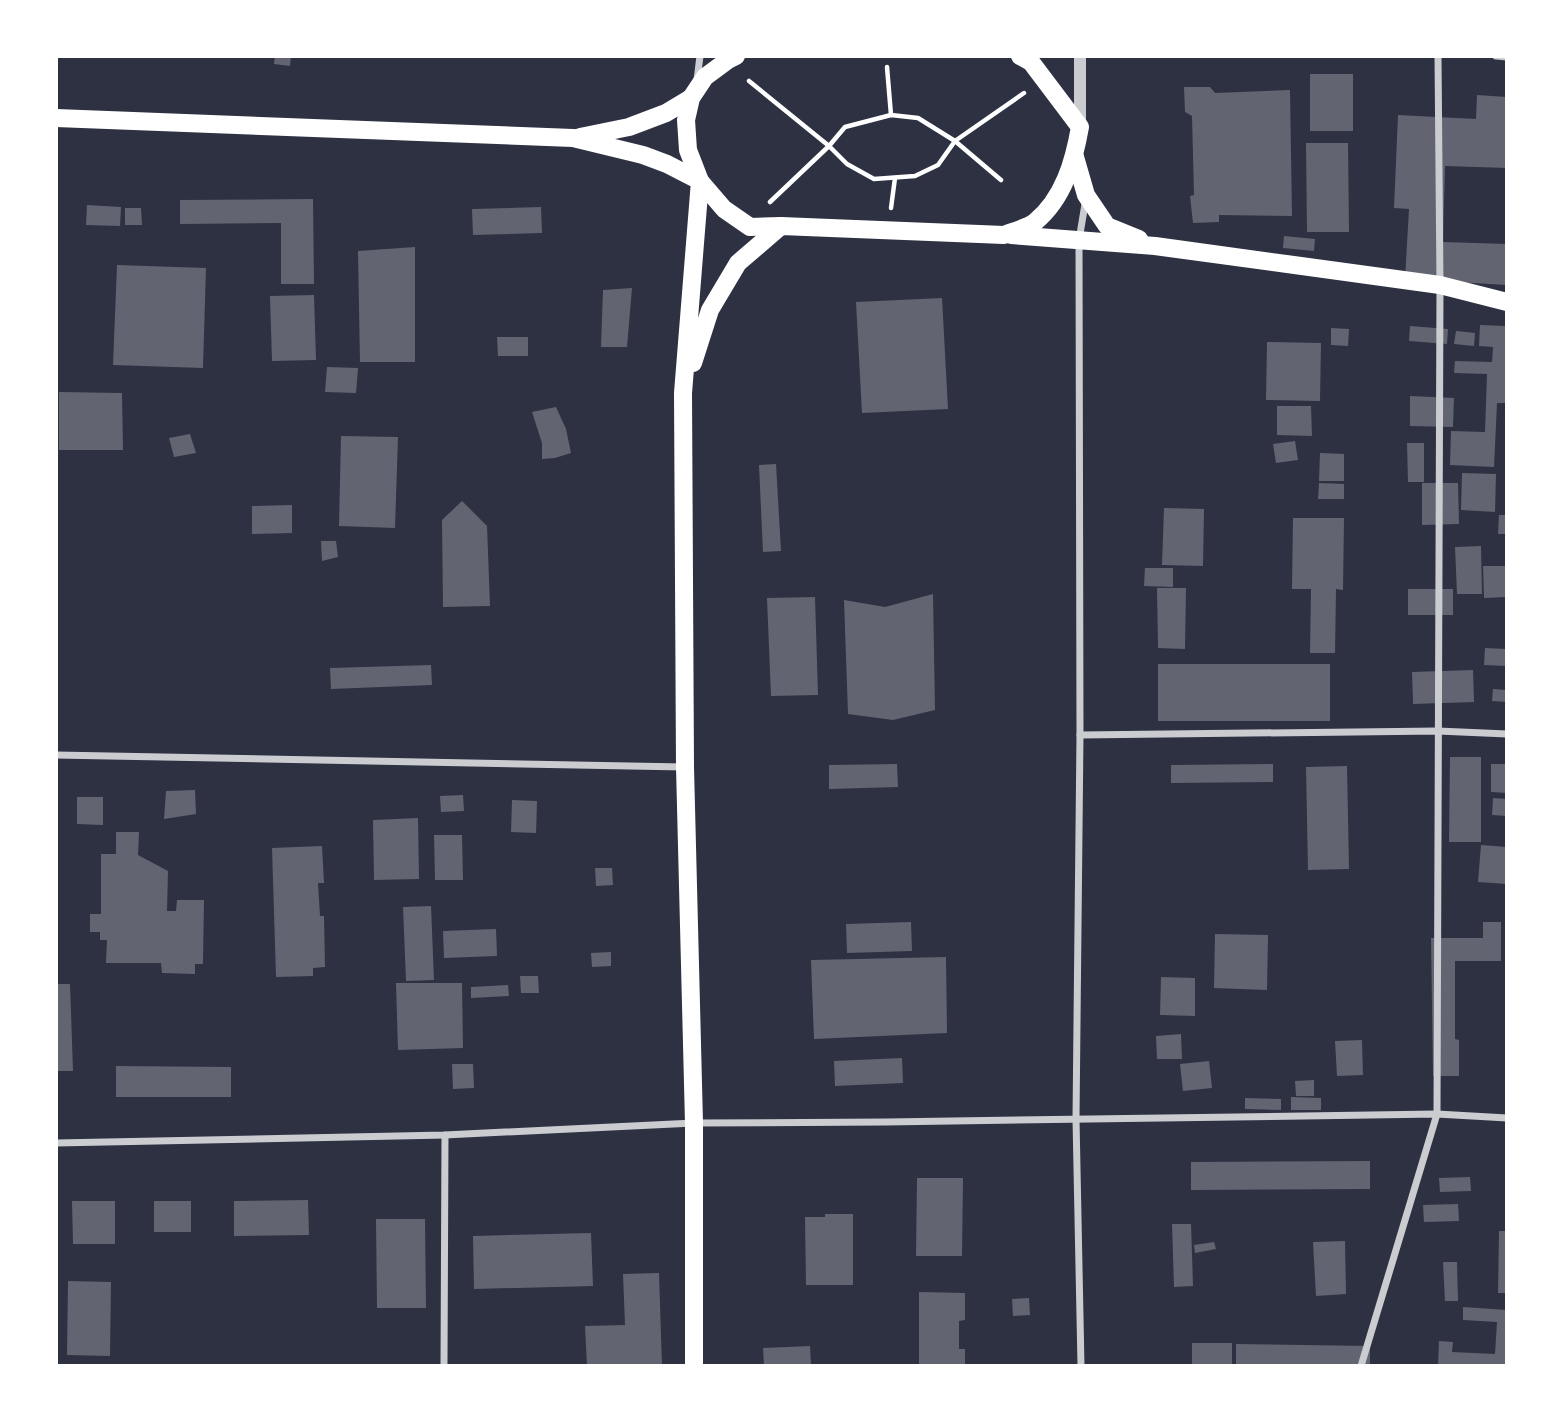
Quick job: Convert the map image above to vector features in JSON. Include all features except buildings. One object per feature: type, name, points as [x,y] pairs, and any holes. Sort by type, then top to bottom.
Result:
[{"type":"main road","points":[[573,138],[629,127],[666,113],[693,94],[705,77],[736,56]]},
{"type":"main road","points":[[1004,235],[1034,223],[1057,199],[1075,157],[1080,127],[1031,62],[1020,56]]},
{"type":"main road","points":[[693,94],[686,120],[688,150],[700,181],[724,209],[750,227],[1004,235],[1155,246],[1440,285],[1507,302]]},
{"type":"main road","points":[[56,118],[573,138],[643,155],[700,181]]},
{"type":"main road","points":[[1075,157],[1086,195],[1107,226],[1155,246]]},
{"type":"main road","points":[[694,1366],[694,1123],[685,767],[683,393],[700,181]]},
{"type":"main road","points":[[683,393],[710,310],[738,262],[781,226]]},
{"type":"street","points":[[693,94],[700,56]]},
{"type":"street","points":[[1080,56],[1080,127]]},
{"type":"street","points":[[1361,1366],[1437,1114],[1440,285],[1438,56]]},
{"type":"street","points":[[1496,56],[1507,57]]},
{"type":"street","points":[[1081,1366],[1076,1119],[1080,734],[1079,240],[1086,195]]},
{"type":"street","points":[[1080,734],[1438,731],[1507,734]]},
{"type":"street","points":[[56,755],[685,767]]},
{"type":"street","points":[[56,1143],[444,1135],[694,1123],[1437,1114],[1507,1118]]},
{"type":"street","points":[[444,1135],[444,1366]]},
{"type":"path","points":[[887,67],[891,115]]},
{"type":"path","points":[[749,81],[847,163],[874,180],[915,176],[938,165],[956,141],[1024,93]]},
{"type":"path","points":[[764,208],[829,146],[845,127],[891,115],[918,118],[956,141],[1000,180]]}]
